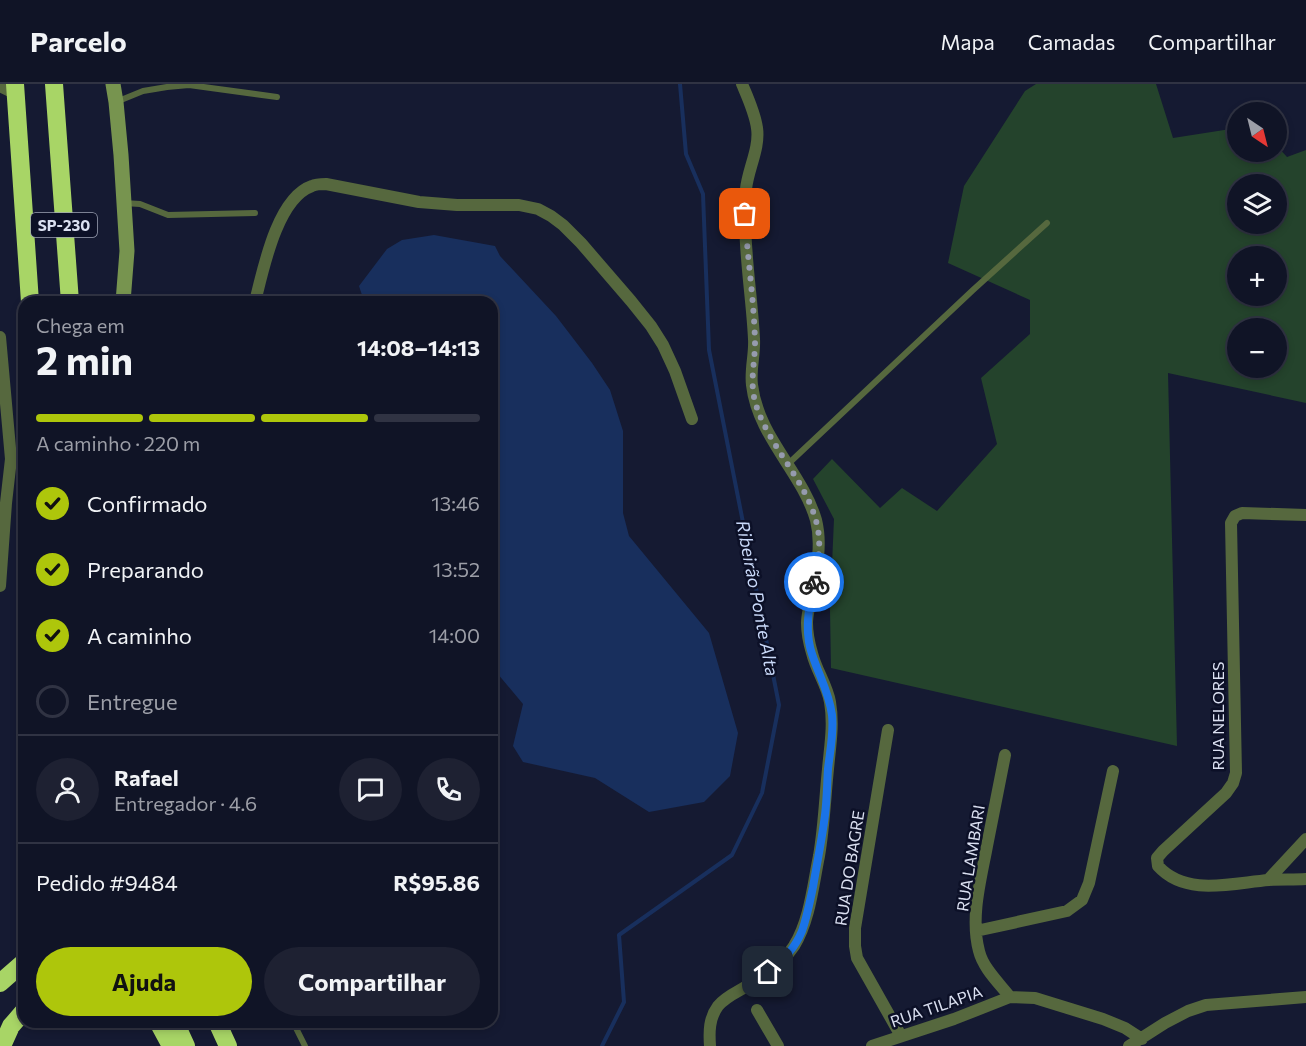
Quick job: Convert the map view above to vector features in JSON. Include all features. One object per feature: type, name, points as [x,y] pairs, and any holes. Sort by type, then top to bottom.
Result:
[{"type":"highway","name":"SP-230","points":[[54,84],[70,296]]},
{"type":"highway","name":"SP-230","points":[[11,88],[29,296]]},
{"type":"highway","points":[[0,983],[18,967]]},
{"type":"highway","points":[[2,1046],[11,1026],[18,1018]]},
{"type":"highway","points":[[161,1028],[171,1046]]},
{"type":"highway","points":[[178,1028],[186,1046]]},
{"type":"highway","points":[[220,1028],[228,1046]]},
{"type":"street","points":[[113,84],[121,155],[127,251],[123,296]]},
{"type":"street","points":[[710,1046],[711,1018],[717,1007],[779,964],[794,947],[802,931],[819,854],[832,735],[830,698],[812,655],[808,636],[807,619],[819,561],[816,520],[808,501],[764,425],[756,405],[752,383],[755,343],[745,196],[758,130],[742,84]]},
{"type":"street","points":[[257,296],[282,215],[300,193],[311,186],[326,184],[419,202],[457,205],[519,205],[538,209],[551,216],[569,231],[651,326],[675,371],[692,419]]},
{"type":"street","points":[[0,337],[11,453],[0,586]]},
{"type":"street","name":"RUA NELORES","points":[[1268,880],[1227,885],[1189,884],[1165,874],[1158,866],[1157,858],[1226,793],[1233,783],[1236,772],[1231,523],[1235,516],[1242,513],[1306,515]]},
{"type":"street","name":"RUA DO BAGRE","points":[[888,730],[855,928],[855,946],[862,970],[901,1036]]},
{"type":"street","name":"RUA LAMBARI","points":[[1005,755],[976,910],[976,932],[979,953],[993,976],[1010,997]]},
{"type":"street","points":[[976,932],[1067,911],[1082,900],[1089,883],[1113,771]]},
{"type":"street","points":[[1268,880],[1306,839]]},
{"type":"street","points":[[1268,880],[1306,879]]},
{"type":"street","points":[[1010,997],[1035,998],[1092,1015],[1125,1028],[1142,1039]]},
{"type":"street","name":"RUA TILAPIA","points":[[872,1046],[1010,997]]},
{"type":"street","points":[[1129,1046],[1165,1023],[1206,1005],[1306,997]]},
{"type":"street","points":[[757,1010],[778,1046]]},
{"type":"lane","points":[[116,102],[143,91],[189,85],[278,97]]},
{"type":"lane","points":[[124,203],[140,204],[168,215],[255,213]]},
{"type":"lane","points":[[787,465],[1047,223]]},
{"type":"lane","points":[[296,1028],[305,1046]]},
{"type":"green space","points":[[1036,84],[1156,84],[1173,138],[1227,130],[1227,162],[1287,162],[1287,157],[1306,150],[1306,403],[1168,373],[1177,746],[831,668],[830,610],[834,519],[813,479],[832,459],[880,508],[902,488],[937,511],[997,444],[981,378],[1030,334],[1030,300],[948,263],[964,186],[1025,91]]},
{"type":"water","points":[[434,235],[495,246],[500,256],[556,316],[610,390],[623,431],[623,513],[629,536],[709,633],[738,733],[730,776],[704,802],[649,812],[595,778],[523,762],[513,746],[523,704],[498,674],[498,296],[362,296],[359,286],[387,249],[402,240]]},
{"type":"waterway","name":"Ribeirão Ponte Alta","points":[[602,1046],[624,1002],[619,935],[732,855],[762,793],[779,705],[709,350],[703,194],[686,154],[680,84]]},
{"type":"way so far","points":[[745,214],[755,343],[752,383],[756,405],[764,425],[799,483],[816,520],[819,561],[814,582]]},
{"type":"route","points":[[768,972],[779,964],[794,947],[802,931],[819,854],[825,813],[832,717],[830,698],[812,655],[808,636],[807,619],[814,582]]}]
